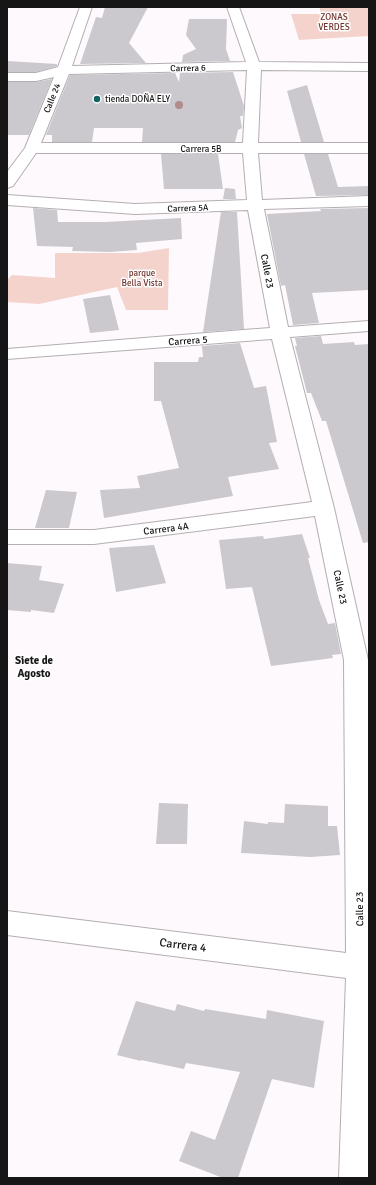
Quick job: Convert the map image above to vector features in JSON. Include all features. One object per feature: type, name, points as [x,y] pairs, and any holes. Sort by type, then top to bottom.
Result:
[{"type":"street","name":"Calle 24","points":[[7,183],[32,148],[64,70],[86,7]]},
{"type":"street","name":"Calle 23","points":[[233,7],[254,66],[250,149],[255,205],[280,333],[324,508],[356,660],[360,966],[355,1178]]},
{"type":"street","name":"Carrera 6","points":[[7,77],[36,77],[64,70],[254,66],[369,67]]},
{"type":"street","name":"Carrera 5B","points":[[32,148],[369,148]]},
{"type":"street","name":"Carrera 5A","points":[[7,200],[134,209],[369,201]]},
{"type":"street","name":"Carrera 5","points":[[7,354],[369,326]]},
{"type":"street","name":"Carrera 4A","points":[[7,537],[94,536],[324,508]]},
{"type":"street","name":"Carrera 4","points":[[7,922],[360,966]]},
{"type":"green space","name":"ZONAS VERDES","points":[[369,7],[369,36],[299,40],[291,14],[320,14],[320,8]]},
{"type":"green space","name":"parque Bella Vista","points":[[169,248],[168,310],[126,310],[117,287],[39,304],[7,302],[7,280],[12,275],[55,278],[55,253],[138,253]]},
{"type":"building","points":[[105,7],[148,7],[129,43],[146,63],[80,64],[96,17],[102,18]]},
{"type":"building","points":[[189,19],[227,19],[226,49],[230,61],[182,62],[183,55],[196,49],[186,35]]},
{"type":"building","points":[[7,61],[57,64],[57,66],[36,72],[7,72]]},
{"type":"building","points":[[233,72],[244,106],[243,116],[240,116],[242,128],[238,130],[235,142],[142,142],[143,128],[94,128],[92,142],[52,142],[52,135],[46,135],[70,75],[175,73],[179,82],[180,73]]},
{"type":"building","points":[[52,79],[29,135],[7,135],[7,82],[36,82]]},
{"type":"building","points":[[307,85],[324,142],[301,142],[287,91]]},
{"type":"building","points":[[161,154],[218,154],[223,189],[164,189]]},
{"type":"building","points":[[304,154],[328,154],[338,187],[369,186],[369,195],[316,196]]},
{"type":"building","points":[[225,188],[235,189],[236,199],[223,199]]},
{"type":"building","points":[[33,208],[57,210],[58,222],[105,222],[181,218],[182,239],[136,243],[137,250],[110,252],[72,251],[73,247],[37,246]]},
{"type":"building","points":[[369,208],[369,290],[312,293],[319,323],[293,325],[285,285],[281,286],[267,214],[321,211],[320,209]]},
{"type":"building","points":[[221,212],[237,212],[244,329],[203,332]]},
{"type":"building","points":[[110,295],[119,330],[90,333],[83,299]]},
{"type":"building","points":[[321,336],[323,344],[354,342],[355,345],[369,344],[369,542],[363,543],[326,421],[322,421],[311,393],[307,393],[295,346],[297,346],[295,338]]},
{"type":"building","points":[[240,343],[254,388],[266,386],[277,442],[269,443],[279,469],[228,477],[233,496],[104,518],[100,490],[140,488],[137,476],[179,468],[161,401],[154,401],[154,362],[198,362],[199,357],[203,357],[202,346]]},
{"type":"building","points":[[46,490],[77,492],[69,528],[35,528]]},
{"type":"building","points":[[302,534],[310,558],[308,558],[319,600],[328,624],[335,623],[341,654],[332,655],[333,658],[271,666],[252,587],[226,589],[219,540],[263,536],[264,539]]},
{"type":"building","points":[[154,545],[166,583],[116,592],[109,548]]},
{"type":"building","points":[[7,563],[42,566],[39,580],[64,584],[54,613],[31,610],[31,612],[7,610]]},
{"type":"building","points":[[159,803],[188,804],[187,844],[156,844]]},
{"type":"building","points":[[285,804],[328,806],[328,826],[337,826],[340,855],[310,857],[241,853],[244,821],[268,824],[268,822],[284,823]]},
{"type":"building","points":[[136,1001],[175,1011],[177,1004],[204,1011],[205,1009],[266,1019],[267,1010],[324,1021],[314,1088],[272,1079],[238,1178],[223,1178],[179,1161],[191,1131],[215,1140],[240,1072],[186,1063],[184,1069],[117,1055]]},
{"type":"place","name":"tienda DOÑA ELY","points":[[97,99]]},
{"type":"district","name":"Siete de Agosto","points":[[34,666]]}]
